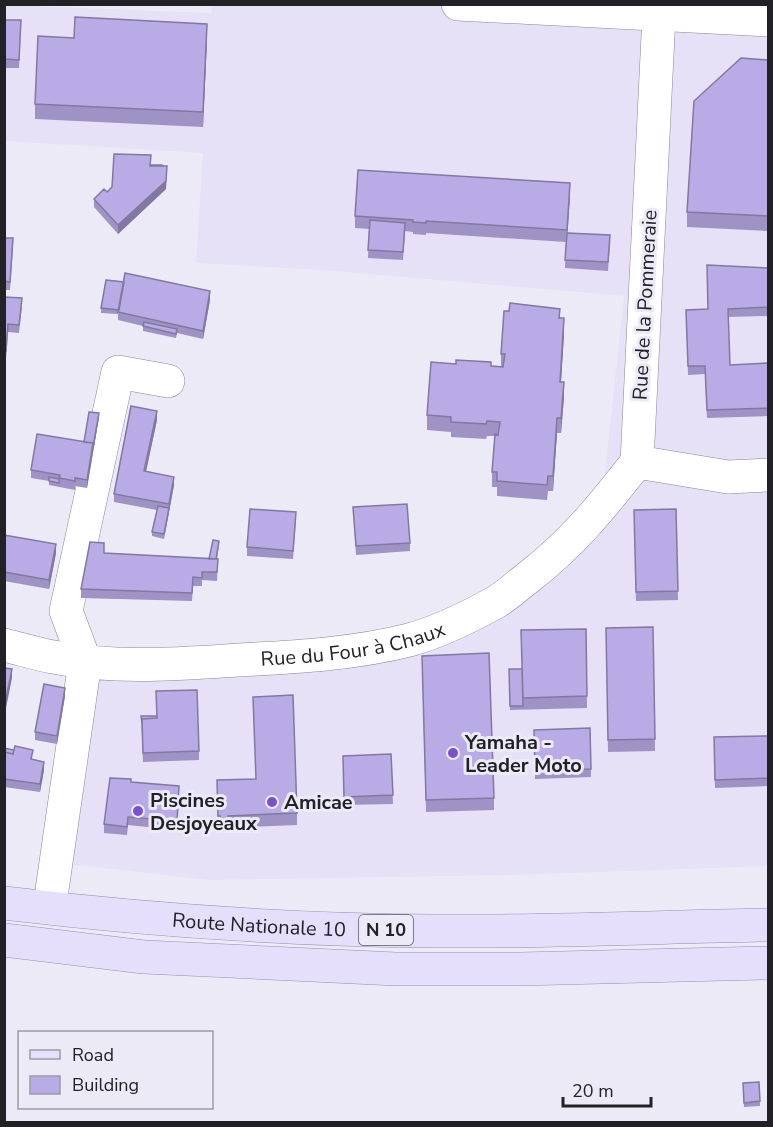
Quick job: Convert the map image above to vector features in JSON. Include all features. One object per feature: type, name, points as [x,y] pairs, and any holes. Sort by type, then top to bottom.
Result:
[{"type":"main road","name":"Route Nationale 10","points":[[4,903],[114,916],[224,924],[434,931],[768,925]]},
{"type":"main road","name":"Route Nationale 10","points":[[4,940],[144,957],[396,969],[520,969],[768,963]]},
{"type":"street","points":[[458,4],[768,20]]},
{"type":"street","name":"Rue de la Pommeraie","points":[[637,462],[659,15]]},
{"type":"street","points":[[52,890],[85,662],[66,611],[118,372],[168,381]]},
{"type":"street","points":[[637,462],[728,477],[768,475]]},
{"type":"street","name":"Rue du Four à Chaux","points":[[4,645],[54,658],[85,662],[153,665],[284,658],[350,651],[410,640],[455,623],[498,601],[533,574],[593,518],[637,462]]},
{"type":"shaded area","points":[[212,4],[768,5],[768,866],[513,875],[209,880],[68,864],[94,679],[471,630],[539,590],[598,537],[624,296],[323,270],[196,263],[203,153],[5,141],[4,5],[211,13]]},
{"type":"building","points":[[75,17],[207,24],[203,112],[35,104],[38,36],[74,38]]},
{"type":"building","points":[[4,20],[21,20],[19,60],[4,59]]},
{"type":"building","points":[[741,58],[768,60],[768,216],[687,212],[694,101]]},
{"type":"building","points":[[114,154],[151,155],[150,166],[167,166],[166,181],[118,225],[94,199],[104,189],[107,192],[112,187]]},
{"type":"building","points":[[358,170],[570,183],[567,230],[426,221],[426,223],[355,216]]},
{"type":"building","points":[[370,220],[405,223],[403,252],[368,250]]},
{"type":"building","points":[[567,233],[610,235],[608,262],[565,260]]},
{"type":"building","points":[[4,238],[13,238],[10,282],[4,281]]},
{"type":"building","points":[[707,265],[768,268],[768,307],[728,309],[730,365],[768,363],[768,408],[707,410],[705,366],[688,366],[686,310],[708,309]]},
{"type":"building","points":[[125,273],[210,291],[203,331],[118,312]]},
{"type":"building","points":[[106,280],[124,282],[119,310],[101,308]]},
{"type":"building","points":[[4,297],[22,298],[19,325],[8,324],[6,351],[4,350]]},
{"type":"building","points":[[510,303],[560,309],[559,318],[564,318],[560,382],[564,382],[561,418],[557,418],[553,476],[548,476],[547,485],[497,481],[497,472],[492,472],[495,434],[498,435],[500,422],[487,421],[486,424],[451,422],[451,417],[427,415],[431,362],[456,364],[456,360],[491,362],[491,366],[503,367],[505,354],[501,354],[504,311],[509,311]]},
{"type":"building","points":[[144,322],[177,329],[176,334],[143,326]]},
{"type":"building","points":[[131,406],[157,411],[144,471],[174,477],[169,504],[114,494]]},
{"type":"building","points":[[89,412],[99,413],[93,447],[93,443],[84,442]]},
{"type":"building","points":[[37,434],[93,443],[87,480],[75,478],[75,481],[59,478],[60,475],[31,470]]},
{"type":"building","points":[[49,477],[59,479],[59,483],[49,481]]},
{"type":"building","points":[[407,504],[410,543],[356,546],[353,507]]},
{"type":"building","points":[[158,506],[169,508],[164,534],[152,532]]},
{"type":"building","points":[[250,509],[296,512],[293,551],[247,547]]},
{"type":"building","points":[[676,509],[678,591],[636,592],[634,510]]},
{"type":"building","points":[[4,535],[56,544],[49,580],[4,572]]},
{"type":"building","points":[[213,540],[219,541],[216,559],[209,559]]},
{"type":"building","points":[[90,542],[104,543],[104,553],[218,559],[217,572],[202,572],[202,578],[193,577],[192,593],[81,589]]},
{"type":"building","points":[[653,627],[655,739],[608,740],[606,628]]},
{"type":"building","points":[[586,629],[587,696],[523,698],[521,630]]},
{"type":"building","points":[[489,653],[494,798],[426,800],[422,656]]},
{"type":"building","points":[[4,668],[12,669],[4,709]]},
{"type":"building","points":[[509,669],[522,669],[523,706],[510,706]]},
{"type":"building","points":[[44,684],[65,688],[57,736],[35,732]]},
{"type":"building","points":[[197,690],[199,751],[143,753],[142,719],[157,718],[156,691]]},
{"type":"building","points":[[293,695],[297,813],[228,816],[228,820],[220,820],[217,780],[256,779],[253,697]]},
{"type":"building","points":[[141,716],[157,716],[157,718],[142,719],[142,723]]},
{"type":"building","points":[[590,728],[591,769],[535,770],[534,730]]},
{"type":"building","points":[[768,736],[768,778],[715,780],[714,737]]},
{"type":"building","points":[[15,746],[33,750],[31,759],[44,762],[40,784],[4,779],[4,752],[13,754]]},
{"type":"building","points":[[4,748],[14,750],[13,754],[4,752]]},
{"type":"building","points":[[391,754],[393,795],[344,797],[343,756]]},
{"type":"building","points":[[110,778],[179,786],[177,821],[128,817],[127,827],[104,824]]},
{"type":"building","points":[[759,1082],[760,1101],[744,1103],[743,1083]]},
{"type":"place","name":"Yamaha - Leader Moto","points":[[453,753]]},
{"type":"place","name":"Amicae","points":[[272,802]]},
{"type":"place","name":"Piscines Desjoyeaux","points":[[138,811]]}]
